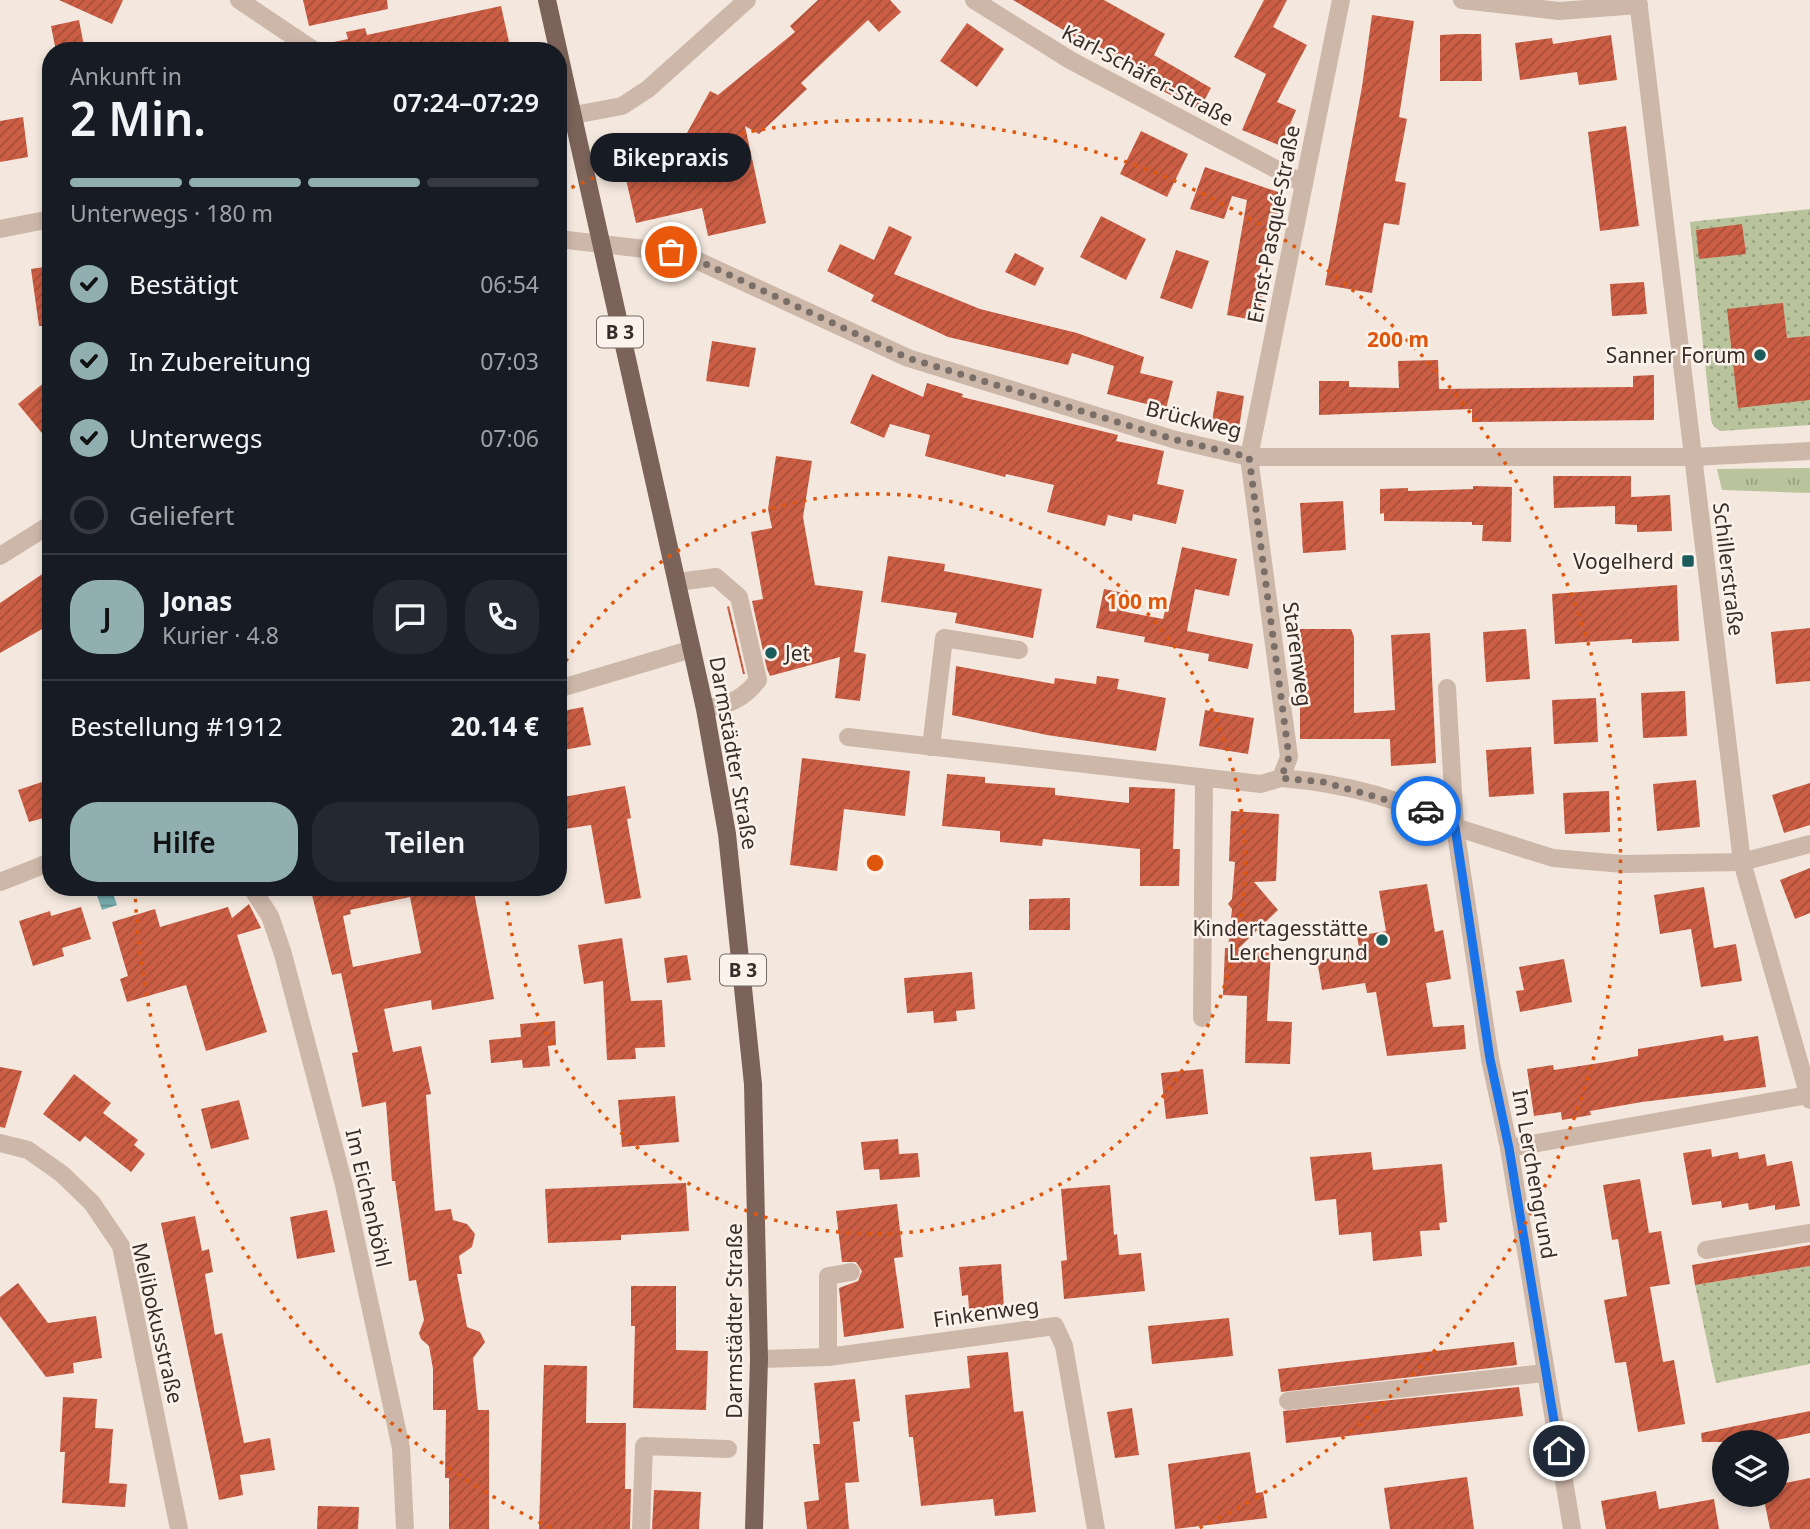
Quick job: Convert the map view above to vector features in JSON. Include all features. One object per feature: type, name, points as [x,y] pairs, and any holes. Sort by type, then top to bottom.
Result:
[{"type":"main road","name":"Darmstädter Straße","points":[[547,0],[556,42]]},
{"type":"main road","name":"Darmstädter Straße","points":[[567,88],[705,709],[727,834],[752,1071],[759,1359],[754,1529]]},
{"type":"street","points":[[239,0],[301,42]]},
{"type":"street","points":[[573,115],[622,106],[639,95],[747,0]]},
{"type":"street","name":"Karl-Schäfer-Straße","points":[[974,0],[1070,60],[1304,184]]},
{"type":"street","name":"Ernst-Pasqué-Straße","points":[[1249,457],[1341,0]]},
{"type":"street","points":[[1462,0],[1559,11],[1638,3]]},
{"type":"street","name":"Schillerstraße","points":[[1509,1148],[1809,1097],[1742,862],[1638,3]]},
{"type":"street","points":[[0,229],[42,221]]},
{"type":"street","name":"Brückweg","points":[[567,240],[671,252],[695,259],[908,358],[1176,440],[1249,457],[1693,457],[1810,451]]},
{"type":"street","name":"Starenweg","points":[[1249,457],[1289,757],[1281,778]]},
{"type":"street","points":[[0,556],[42,530]]},
{"type":"street","points":[[677,582],[716,577],[739,597],[758,680],[747,694],[734,703],[705,709]]},
{"type":"street","points":[[931,747],[944,638],[1019,650]]},
{"type":"street","points":[[567,686],[692,649]]},
{"type":"street","name":"Im Lerchengrund","points":[[1447,688],[1455,827],[1490,1059],[1509,1148],[1572,1529]]},
{"type":"street","points":[[849,737],[1204,779],[1261,784],[1281,778],[1323,782],[1424,810],[1455,827],[1553,858],[1623,864],[1742,862],[1810,844]]},
{"type":"street","points":[[1202,1017],[1204,779]]},
{"type":"street","points":[[0,882],[42,866]]},
{"type":"street","name":"Im Eichenböhl","points":[[257,896],[270,916],[283,954],[344,1185],[401,1448],[405,1529]]},
{"type":"street","name":"Melibokusstraße","points":[[0,1143],[28,1150],[62,1174],[92,1203],[121,1246],[178,1529]]},
{"type":"street","points":[[1706,1250],[1810,1233]]},
{"type":"street","points":[[828,1357],[828,1276],[851,1272]]},
{"type":"street","name":"Finkenweg","points":[[759,1359],[828,1357],[1055,1326],[1065,1346],[1096,1529]]},
{"type":"street","points":[[1288,1401],[1545,1373]]},
{"type":"street","points":[[642,1529],[644,1446],[728,1449]]},
{"type":"green space","points":[[1810,209],[1810,425],[1721,431],[1714,427],[1711,420],[1690,222]]},
{"type":"green space","points":[[1810,468],[1810,493],[1722,490],[1717,469]]},
{"type":"green space","points":[[1810,1266],[1810,1364],[1716,1383],[1695,1285]]},
{"type":"water","points":[[97,896],[114,896],[117,905],[102,910]]},
{"type":"building","points":[[59,0],[123,0],[112,24]]},
{"type":"building","points":[[303,0],[387,0],[388,9],[309,26]]},
{"type":"building","points":[[818,0],[890,0],[901,12],[879,32],[868,20],[801,83],[807,89],[759,134],[745,126],[766,223],[708,236],[702,208],[636,223],[622,162],[689,147],[687,133],[710,91],[718,95],[795,32],[790,26]]},
{"type":"building","points":[[1013,0],[1104,0],[1165,34],[1154,55],[1211,88],[1199,110],[1163,91],[1167,84],[1076,34],[1075,37]]},
{"type":"building","points":[[1264,0],[1287,0],[1273,27],[1307,45],[1277,102],[1296,110],[1281,146],[1242,130],[1266,74],[1234,57]]},
{"type":"building","points":[[501,6],[509,42],[334,42],[348,39],[346,32],[365,28],[367,35]]},
{"type":"building","points":[[1372,15],[1414,21],[1399,117],[1407,119],[1395,181],[1406,183],[1399,225],[1384,223],[1372,293],[1325,285],[1362,87]]},
{"type":"building","points":[[79,20],[83,42],[54,42],[51,26]]},
{"type":"building","points":[[967,23],[1004,49],[977,87],[940,61]]},
{"type":"building","points":[[1481,34],[1482,81],[1440,81],[1440,35]]},
{"type":"building","points":[[1611,35],[1617,80],[1579,85],[1577,72],[1520,80],[1515,43],[1552,38],[1553,44]]},
{"type":"building","points":[[23,117],[28,157],[0,162],[0,121]]},
{"type":"building","points":[[1626,126],[1639,226],[1600,231],[1588,132]]},
{"type":"building","points":[[1141,131],[1188,154],[1167,197],[1120,174]]},
{"type":"building","points":[[1205,167],[1284,194],[1256,281],[1265,283],[1258,321],[1227,315],[1247,200],[1232,196],[1224,219],[1190,209]]},
{"type":"building","points":[[1101,216],[1146,239],[1126,280],[1080,257]]},
{"type":"building","points":[[1742,224],[1746,254],[1699,259],[1696,230]]},
{"type":"building","points":[[889,226],[912,237],[894,274],[980,309],[1077,333],[1144,357],[1140,373],[1173,381],[1166,409],[1107,394],[1114,366],[1072,353],[1068,365],[948,337],[871,301],[874,295],[827,271],[840,244],[874,260]]},
{"type":"building","points":[[1176,250],[1209,261],[1192,309],[1160,298]]},
{"type":"building","points":[[1015,253],[1044,268],[1035,286],[1005,272]]},
{"type":"building","points":[[42,267],[42,326],[39,326],[31,269]]},
{"type":"building","points":[[1644,282],[1647,314],[1612,316],[1610,284]]},
{"type":"building","name":"Sanner Forum","points":[[1783,303],[1787,338],[1810,336],[1810,400],[1738,408],[1727,309]]},
{"type":"building","points":[[712,341],[756,348],[749,387],[706,381]]},
{"type":"building","points":[[1438,360],[1439,389],[1633,387],[1633,376],[1654,375],[1654,420],[1472,422],[1472,409],[1319,415],[1319,381],[1349,381],[1349,387],[1399,388],[1398,361]]},
{"type":"building","points":[[872,374],[923,397],[927,383],[963,394],[962,397],[1118,435],[1116,441],[1164,451],[1157,484],[1184,490],[1176,524],[1133,514],[1132,521],[1108,515],[1105,526],[1047,512],[1054,485],[1006,474],[1005,477],[925,456],[930,435],[890,424],[884,438],[850,423]]},
{"type":"building","points":[[42,384],[42,433],[18,404]]},
{"type":"building","points":[[1217,391],[1244,396],[1239,428],[1212,421]]},
{"type":"building","points":[[776,456],[812,461],[803,517],[815,585],[863,591],[854,652],[866,654],[860,701],[835,698],[840,657],[770,676],[767,669],[752,601],[763,599],[751,532],[772,528],[768,509]]},
{"type":"building","points":[[1553,476],[1631,476],[1631,497],[1670,495],[1672,531],[1637,532],[1637,525],[1615,524],[1615,506],[1554,508]]},
{"type":"building","points":[[1473,486],[1512,487],[1511,542],[1482,541],[1483,525],[1472,525],[1472,522],[1384,521],[1384,513],[1380,514],[1380,489],[1473,489]]},
{"type":"building","points":[[1343,501],[1346,550],[1303,553],[1300,503]]},
{"type":"building","points":[[1182,547],[1237,559],[1229,596],[1195,589],[1187,631],[1253,644],[1248,669],[1208,661],[1209,654],[1144,642],[1145,637],[1096,628],[1104,589],[1129,594],[1126,612],[1163,619],[1165,611],[1168,612]]},
{"type":"building","points":[[888,556],[945,564],[944,571],[1042,589],[1033,638],[955,623],[957,613],[881,602]]},
{"type":"building","points":[[42,574],[42,629],[0,653],[0,603]]},
{"type":"building","points":[[1677,585],[1679,641],[1632,643],[1632,639],[1555,644],[1552,594]]},
{"type":"building","points":[[729,606],[745,674],[727,607]]},
{"type":"building","points":[[1810,628],[1810,681],[1776,684],[1771,632]]},
{"type":"building","points":[[1300,629],[1351,629],[1354,637],[1354,713],[1395,710],[1391,635],[1430,633],[1436,763],[1391,766],[1390,739],[1300,739]]},
{"type":"building","points":[[1526,629],[1530,679],[1486,682],[1483,632]]},
{"type":"building","points":[[956,666],[1054,684],[1055,678],[1096,684],[1097,676],[1119,679],[1117,689],[1166,698],[1156,751],[1047,735],[952,715]]},
{"type":"building","points":[[1685,691],[1687,736],[1643,738],[1641,693]]},
{"type":"building","points":[[1596,698],[1598,742],[1554,744],[1552,700]]},
{"type":"building","points":[[583,707],[591,745],[567,749],[567,710]]},
{"type":"building","points":[[1205,710],[1254,718],[1248,754],[1199,746]]},
{"type":"building","points":[[1531,747],[1534,794],[1489,797],[1486,750]]},
{"type":"building","points":[[802,758],[910,771],[905,816],[844,809],[837,871],[790,865]]},
{"type":"building","points":[[947,774],[985,777],[985,783],[1055,788],[1055,795],[1129,803],[1129,787],[1175,789],[1173,849],[1180,849],[1179,886],[1140,886],[1140,849],[1043,839],[1042,846],[1000,842],[1000,831],[942,826]]},
{"type":"building","points":[[1696,780],[1700,827],[1657,831],[1653,784]]},
{"type":"building","points":[[42,782],[42,818],[29,822],[18,790]]},
{"type":"building","points":[[1810,783],[1810,825],[1784,833],[1772,795]]},
{"type":"building","points":[[625,786],[631,818],[627,819],[641,898],[605,904],[591,825],[567,829],[567,796]]},
{"type":"building","points":[[1609,791],[1610,832],[1565,834],[1563,793]]},
{"type":"building","points":[[1231,811],[1279,814],[1276,881],[1254,882],[1278,910],[1238,949],[1271,950],[1267,1021],[1292,1022],[1290,1064],[1245,1063],[1247,996],[1223,995],[1225,948],[1228,948],[1232,909],[1228,904],[1232,899],[1235,862],[1229,861]]},
{"type":"building","points":[[1810,868],[1810,913],[1795,919],[1780,880]]},
{"type":"building","points":[[1427,884],[1435,932],[1443,930],[1451,979],[1426,983],[1433,1027],[1464,1025],[1466,1049],[1387,1056],[1376,992],[1367,993],[1365,983],[1322,990],[1317,960],[1360,953],[1357,936],[1386,931],[1379,891]]},
{"type":"building","points":[[1704,887],[1714,948],[1736,944],[1742,981],[1701,987],[1691,929],[1660,934],[1654,895]]},
{"type":"building","points":[[312,896],[475,896],[494,999],[432,1010],[431,1000],[384,1009],[393,1052],[421,1046],[431,1094],[426,1095],[435,1211],[451,1209],[453,1220],[467,1224],[475,1234],[472,1247],[459,1256],[462,1274],[457,1274],[467,1327],[480,1332],[485,1342],[473,1358],[478,1410],[489,1410],[489,1529],[449,1529],[449,1478],[445,1478],[446,1410],[433,1410],[433,1369],[429,1346],[419,1333],[424,1320],[416,1280],[409,1281],[395,1181],[392,1181],[386,1102],[362,1107],[352,1053],[358,1052],[341,973],[332,975]],"holes":[[[410,897],[421,953],[353,967],[343,916],[351,914],[350,910]]]},
{"type":"building","points":[[1070,898],[1070,930],[1029,930],[1029,899]]},
{"type":"building","points":[[249,904],[261,928],[237,935],[267,1032],[206,1051],[186,985],[127,1002],[120,979],[128,976],[112,922],[155,909],[160,927],[228,907],[232,918]]},
{"type":"building","points":[[81,907],[91,939],[62,948],[64,956],[33,966],[19,921],[50,911],[51,916]]},
{"type":"building","points":[[622,938],[631,1001],[662,1000],[665,1047],[635,1048],[636,1059],[607,1060],[603,981],[584,984],[578,945]]},
{"type":"building","points":[[687,955],[691,980],[667,983],[664,958]]},
{"type":"building","points":[[1564,959],[1572,1002],[1520,1012],[1516,991],[1524,990],[1519,967]]},
{"type":"building","points":[[972,972],[975,1009],[956,1011],[957,1021],[934,1023],[933,1011],[907,1013],[904,978]]},
{"type":"building","points":[[555,1021],[556,1045],[548,1046],[550,1066],[523,1068],[522,1060],[491,1063],[489,1040],[521,1037],[520,1024]]},
{"type":"building","points":[[1723,1035],[1724,1041],[1758,1036],[1766,1087],[1642,1102],[1590,1111],[1591,1115],[1562,1120],[1561,1112],[1534,1116],[1527,1069],[1553,1065],[1554,1070],[1606,1062],[1638,1056],[1638,1049]]},
{"type":"building","points":[[0,1067],[22,1071],[5,1128],[0,1127]]},
{"type":"building","points":[[1203,1069],[1208,1114],[1166,1119],[1161,1073]]},
{"type":"building","points":[[74,1074],[111,1103],[103,1113],[138,1140],[134,1145],[145,1154],[131,1172],[85,1136],[80,1142],[43,1114]]},
{"type":"building","points":[[675,1096],[679,1142],[622,1147],[618,1100]]},
{"type":"building","points":[[239,1100],[249,1139],[211,1149],[201,1109]]},
{"type":"building","points":[[898,1139],[899,1154],[918,1153],[920,1177],[880,1180],[879,1169],[864,1170],[861,1142]]},
{"type":"building","points":[[1711,1149],[1712,1157],[1738,1152],[1739,1159],[1765,1154],[1767,1166],[1792,1161],[1800,1206],[1775,1210],[1775,1205],[1749,1210],[1748,1203],[1722,1208],[1721,1201],[1692,1205],[1683,1153]]},
{"type":"building","points":[[1371,1152],[1373,1170],[1442,1164],[1447,1222],[1439,1223],[1440,1230],[1420,1231],[1422,1256],[1373,1261],[1371,1232],[1339,1235],[1336,1199],[1315,1201],[1310,1157]]},
{"type":"building","points":[[1640,1179],[1649,1233],[1661,1231],[1670,1284],[1650,1287],[1663,1362],[1674,1360],[1685,1424],[1638,1432],[1626,1362],[1615,1363],[1604,1300],[1627,1296],[1618,1239],[1612,1240],[1603,1185]]},
{"type":"building","points":[[686,1183],[689,1231],[621,1235],[621,1240],[548,1243],[545,1189]]},
{"type":"building","points":[[1110,1185],[1114,1235],[1117,1234],[1119,1255],[1141,1253],[1145,1291],[1064,1299],[1061,1261],[1067,1260],[1061,1189]]},
{"type":"building","points":[[897,1204],[903,1257],[894,1258],[904,1328],[844,1337],[839,1288],[858,1281],[862,1271],[856,1262],[842,1262],[836,1211]]},
{"type":"building","points":[[327,1210],[335,1252],[297,1259],[290,1217]]},
{"type":"building","points":[[195,1216],[202,1251],[209,1249],[213,1272],[205,1274],[215,1335],[222,1333],[244,1443],[270,1438],[275,1470],[240,1475],[243,1495],[219,1500],[161,1223]]},
{"type":"building","points":[[1810,1245],[1810,1266],[1695,1285],[1692,1265]]},
{"type":"building","points":[[1001,1264],[1004,1307],[969,1309],[968,1295],[962,1296],[959,1267]]},
{"type":"building","points":[[18,1283],[48,1323],[96,1316],[102,1358],[73,1363],[74,1373],[46,1377],[0,1316],[0,1297]]},
{"type":"building","points":[[631,1286],[676,1286],[676,1350],[708,1351],[706,1410],[633,1408],[635,1326],[631,1326]]},
{"type":"building","points":[[1229,1318],[1233,1356],[1152,1364],[1148,1326]]},
{"type":"building","points":[[1514,1342],[1517,1365],[1281,1392],[1278,1369]]},
{"type":"building","points":[[1008,1352],[1014,1412],[1023,1411],[1036,1512],[995,1516],[993,1499],[921,1506],[905,1395],[970,1388],[967,1356]]},
{"type":"building","points":[[544,1365],[587,1366],[586,1423],[626,1423],[625,1489],[631,1489],[630,1529],[539,1529]]},
{"type":"building","points":[[855,1379],[860,1421],[853,1422],[859,1482],[845,1483],[849,1529],[807,1529],[804,1502],[819,1500],[813,1444],[820,1444],[814,1383]]},
{"type":"building","points":[[1519,1387],[1523,1416],[1286,1443],[1283,1411]]},
{"type":"building","points":[[63,1397],[97,1399],[95,1428],[113,1429],[109,1483],[127,1484],[125,1507],[62,1503],[65,1452],[60,1452]]},
{"type":"building","points":[[1132,1408],[1139,1455],[1115,1458],[1107,1412]]},
{"type":"building","points":[[1810,1411],[1810,1433],[1789,1437],[1789,1430],[1716,1430]]},
{"type":"building","points":[[1712,1431],[1712,1442],[1702,1442],[1701,1433]]},
{"type":"building","points":[[1250,1452],[1256,1493],[1263,1492],[1267,1518],[1175,1529],[1168,1464]]},
{"type":"building","points":[[1467,1477],[1474,1529],[1390,1529],[1384,1488]]},
{"type":"building","points":[[1810,1478],[1810,1529],[1770,1529],[1766,1507],[1789,1507],[1789,1482]]},
{"type":"building","points":[[654,1490],[701,1492],[699,1529],[652,1529]]},
{"type":"building","points":[[1656,1491],[1659,1509],[1712,1499],[1719,1529],[1606,1529],[1601,1501]]},
{"type":"building","points":[[318,1506],[359,1507],[358,1529],[317,1529]]},
{"type":"way so far","points":[[671,252],[695,259],[908,358],[1176,440],[1249,457],[1289,757],[1287,769],[1281,778],[1323,782],[1426,811]]},
{"type":"place","name":"Bikepraxis","points":[[671,252]]},
{"type":"place","name":"Sanner Forum","points":[[1760,355]]},
{"type":"place","name":"Vogelherd","points":[[1688,561]]},
{"type":"place","name":"Jet","points":[[771,653]]},
{"type":"place","name":"Kindertagesstätte Lerchengrund","points":[[1382,940]]},
{"type":"route","points":[[1426,811],[1455,827],[1490,1059],[1509,1148],[1559,1451]]}]
